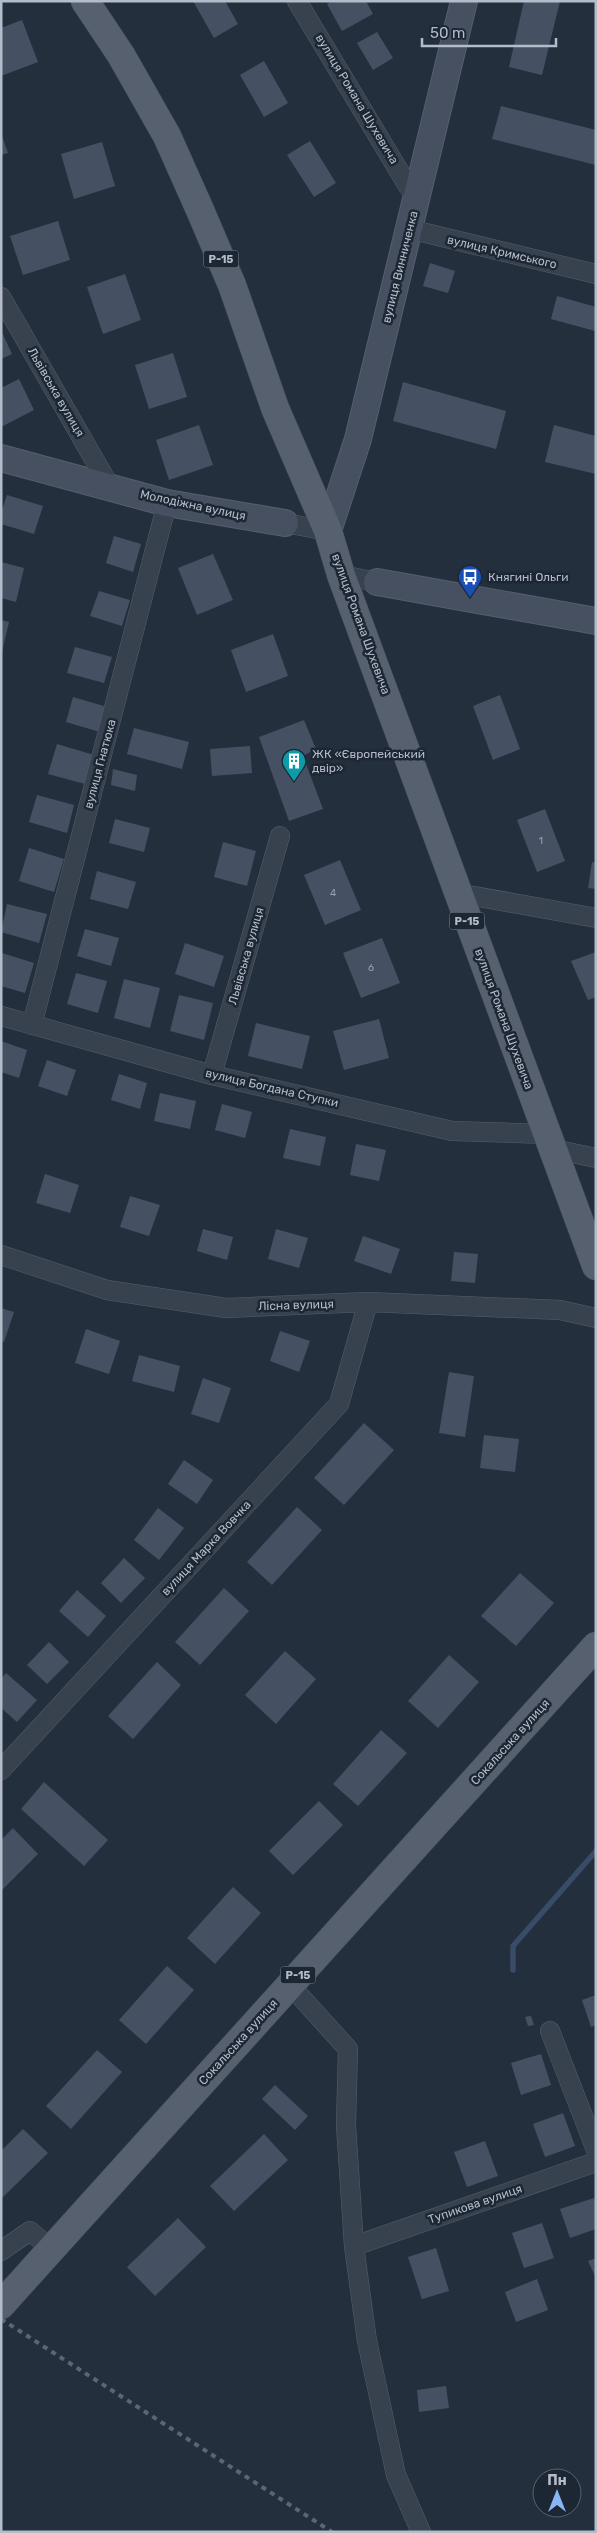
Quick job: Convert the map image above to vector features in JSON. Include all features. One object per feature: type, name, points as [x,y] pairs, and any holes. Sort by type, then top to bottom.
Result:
[{"type":"main road","name":"вулиця Романа Шухевича","points":[[85,1],[121,55],[170,144],[232,285],[275,408],[328,531],[341,575],[596,1266]]},
{"type":"main road","name":"Сокальська вулиця","points":[[1,2305],[596,1646]]},
{"type":"street","name":"вулиця Романа Шухевича","points":[[297,1],[408,186],[417,197]]},
{"type":"street","name":"вулиця Винниченка","points":[[328,531],[358,438],[464,1]]},
{"type":"street","name":"вулиця Кримського","points":[[409,229],[596,274]]},
{"type":"street","name":"Львівська вулиця","points":[[1,298],[110,486]]},
{"type":"street","name":"Молодіжна вулиця","points":[[1,458],[168,503],[328,531]]},
{"type":"street","name":"вулиця Гнатюка","points":[[32,1026],[168,503]]},
{"type":"street","points":[[341,575],[596,622]]},
{"type":"street","name":"Львівська вулиця","points":[[212,1075],[280,836]]},
{"type":"street","points":[[457,893],[596,918]]},
{"type":"street","name":"вулиця Богдана Ступки","points":[[1,1016],[212,1075],[452,1131],[550,1141],[596,1158]]},
{"type":"street","name":"Лісна вулиця","points":[[1,1255],[107,1290],[226,1308],[368,1302],[560,1310],[596,1318]]},
{"type":"street","name":"вулиця Марка Вовчка","points":[[1,1770],[339,1404],[368,1302]]},
{"type":"street","points":[[290,1985],[348,2049],[346,2125],[354,2246],[367,2342],[396,2475],[422,2532]]},
{"type":"street","points":[[550,2031],[596,2150]]},
{"type":"street","name":"Тупикова вулиця","points":[[354,2246],[596,2162]]},
{"type":"street","points":[[1,2250],[30,2232],[52,2249]]},
{"type":"building","points":[[193,1],[225,1],[238,24],[214,38]]},
{"type":"building","points":[[332,1],[366,1],[373,14],[342,31],[327,4]]},
{"type":"building","points":[[524,1],[560,1],[542,75],[509,67]]},
{"type":"building","points":[[22,20],[38,62],[1,76],[1,28]]},
{"type":"building","points":[[377,32],[393,58],[373,70],[357,43]]},
{"type":"building","points":[[264,61],[288,103],[264,117],[240,75]]},
{"type":"building","points":[[501,106],[596,130],[596,165],[492,139]]},
{"type":"building","points":[[1,133],[8,153],[1,155]]},
{"type":"building","points":[[310,141],[336,183],[314,197],[287,155]]},
{"type":"building","points":[[102,142],[115,186],[74,199],[61,154]]},
{"type":"building","points":[[58,221],[70,260],[23,275],[10,236]]},
{"type":"building","points":[[430,263],[455,271],[448,293],[423,286]]},
{"type":"building","points":[[125,274],[141,320],[103,334],[87,287]]},
{"type":"building","points":[[557,296],[596,307],[595,331],[551,319]]},
{"type":"building","points":[[1,330],[12,354],[1,359]]},
{"type":"building","points":[[173,353],[187,397],[149,409],[135,365]]},
{"type":"building","points":[[19,379],[34,410],[1,427],[1,388]]},
{"type":"building","points":[[403,382],[506,411],[496,449],[393,421]]},
{"type":"building","points":[[199,425],[213,465],[169,480],[156,440]]},
{"type":"building","points":[[554,425],[596,436],[596,474],[545,462]]},
{"type":"building","points":[[7,495],[43,506],[34,534],[1,524],[1,513]]},
{"type":"building","points":[[114,536],[141,544],[133,572],[106,563]]},
{"type":"building","points":[[213,554],[233,600],[197,615],[178,568]]},
{"type":"building","points":[[1,562],[24,568],[16,602],[1,598]]},
{"type":"building","points":[[99,591],[130,600],[122,626],[90,616]]},
{"type":"building","points":[[1,620],[9,622],[2,652],[1,652]]},
{"type":"building","points":[[273,634],[288,676],[246,692],[231,650]]},
{"type":"building","points":[[75,647],[112,657],[104,683],[67,673]]},
{"type":"building","points":[[500,695],[520,749],[493,760],[473,706]]},
{"type":"building","points":[[73,697],[107,707],[100,732],[66,722]]},
{"type":"building","name":"ЖК «Європейський двір»","points":[[304,720],[316,749],[303,756],[323,809],[289,821],[259,737]]},
{"type":"building","points":[[134,728],[189,742],[182,769],[127,754]]},
{"type":"building","points":[[57,744],[94,755],[85,784],[48,774]]},
{"type":"building","points":[[250,746],[252,773],[212,776],[210,749]]},
{"type":"building","points":[[113,769],[137,775],[135,791],[111,785]]},
{"type":"building","points":[[37,795],[74,805],[67,833],[29,822]]},
{"type":"building","points":[[545,809],[565,861],[537,872],[517,820]]},
{"type":"building","points":[[115,819],[150,828],[144,852],[109,843]]},
{"type":"building","points":[[223,842],[256,851],[247,886],[214,877]]},
{"type":"building","points":[[29,848],[64,859],[54,892],[19,881]]},
{"type":"building","points":[[340,860],[361,910],[325,925],[304,875]]},
{"type":"building","points":[[592,862],[596,863],[596,889],[588,888]]},
{"type":"building","points":[[97,871],[136,882],[128,909],[90,899]]},
{"type":"building","points":[[7,904],[47,914],[39,943],[1,932]]},
{"type":"building","points":[[85,929],[119,938],[111,966],[77,956]]},
{"type":"building","points":[[382,938],[400,983],[361,998],[343,953]]},
{"type":"building","points":[[185,943],[224,956],[214,987],[175,974]]},
{"type":"building","points":[[596,952],[596,997],[588,1000],[571,961]]},
{"type":"building","points":[[2,953],[34,963],[25,993],[1,986]]},
{"type":"building","points":[[76,973],[107,981],[98,1013],[67,1004]]},
{"type":"building","points":[[124,979],[160,988],[150,1028],[114,1018]]},
{"type":"building","points":[[179,995],[213,1003],[204,1040],[170,1031]]},
{"type":"building","points":[[379,1019],[389,1058],[344,1070],[333,1031]]},
{"type":"building","points":[[256,1023],[310,1036],[302,1069],[248,1056]]},
{"type":"building","points":[[1,1041],[27,1050],[19,1078],[1,1072]]},
{"type":"building","points":[[47,1060],[76,1070],[67,1096],[38,1086]]},
{"type":"building","points":[[119,1074],[147,1083],[140,1109],[111,1100]]},
{"type":"building","points":[[160,1093],[196,1101],[190,1129],[154,1121]]},
{"type":"building","points":[[222,1104],[252,1112],[245,1138],[215,1130]]},
{"type":"building","points":[[290,1129],[326,1137],[320,1166],[283,1158]]},
{"type":"building","points":[[356,1144],[386,1150],[379,1181],[350,1175]]},
{"type":"building","points":[[45,1174],[79,1185],[70,1213],[36,1203]]},
{"type":"building","points":[[130,1196],[160,1205],[149,1236],[120,1227]]},
{"type":"building","points":[[203,1229],[233,1237],[227,1260],[197,1251]]},
{"type":"building","points":[[276,1229],[308,1238],[299,1268],[268,1259]]},
{"type":"building","points":[[363,1236],[400,1249],[391,1274],[354,1261]]},
{"type":"building","points":[[454,1252],[478,1254],[475,1283],[451,1281]]},
{"type":"building","points":[[1,1308],[14,1312],[4,1342],[1,1341]]},
{"type":"building","points":[[86,1329],[120,1341],[109,1374],[75,1363]]},
{"type":"building","points":[[280,1331],[310,1341],[299,1372],[270,1361]]},
{"type":"building","points":[[139,1355],[180,1366],[174,1392],[132,1381]]},
{"type":"building","points":[[449,1372],[474,1376],[465,1437],[439,1433]]},
{"type":"building","points":[[203,1378],[231,1388],[219,1423],[191,1414]]},
{"type":"building","points":[[364,1423],[394,1450],[344,1505],[314,1478]]},
{"type":"building","points":[[484,1435],[519,1439],[515,1472],[480,1468]]},
{"type":"building","points":[[184,1460],[213,1480],[197,1504],[168,1484]]},
{"type":"building","points":[[297,1507],[322,1530],[272,1585],[247,1562]]},
{"type":"building","points":[[158,1508],[184,1528],[159,1560],[134,1540]]},
{"type":"building","points":[[124,1558],[145,1578],[121,1603],[101,1583]]},
{"type":"building","points":[[520,1573],[554,1603],[516,1646],[481,1616]]},
{"type":"building","points":[[224,1588],[249,1611],[200,1665],[175,1642]]},
{"type":"building","points":[[77,1590],[106,1616],[88,1637],[59,1611]]},
{"type":"building","points":[[49,1642],[69,1662],[47,1684],[27,1665]]},
{"type":"building","points":[[285,1651],[316,1679],[276,1724],[245,1695]]},
{"type":"building","points":[[449,1655],[479,1682],[438,1728],[408,1701]]},
{"type":"building","points":[[157,1662],[181,1685],[133,1739],[108,1716]]},
{"type":"building","points":[[6,1673],[37,1700],[17,1722],[1,1708],[1,1679]]},
{"type":"building","points":[[381,1730],[407,1753],[358,1806],[333,1784]]},
{"type":"building","points":[[44,1782],[108,1840],[84,1866],[21,1809]]},
{"type":"building","points":[[319,1801],[343,1825],[293,1875],[269,1851]]},
{"type":"building","points":[[13,1828],[38,1854],[1,1891],[1,1840]]},
{"type":"building","points":[[233,1887],[261,1913],[215,1964],[187,1938]]},
{"type":"building","points":[[167,1966],[194,1990],[146,2044],[119,2020]]},
{"type":"building","points":[[596,1995],[596,2025],[591,2027],[582,2000]]},
{"type":"building","points":[[531,2016],[534,2025],[528,2026],[525,2017]]},
{"type":"building","points":[[97,2050],[122,2072],[71,2129],[46,2106]]},
{"type":"building","points":[[541,2054],[551,2085],[521,2095],[511,2063]]},
{"type":"building","points":[[275,2085],[308,2116],[295,2130],[262,2099]]},
{"type":"building","points":[[563,2113],[575,2146],[545,2157],[533,2124]]},
{"type":"building","points":[[23,2129],[48,2153],[1,2199],[1,2151]]},
{"type":"building","points":[[264,2134],[288,2160],[234,2211],[210,2186]]},
{"type":"building","points":[[485,2141],[498,2176],[467,2187],[454,2152]]},
{"type":"building","points":[[594,2198],[596,2204],[596,2229],[570,2238],[560,2209]]},
{"type":"building","points":[[178,2218],[206,2247],[155,2296],[127,2267]]},
{"type":"building","points":[[542,2223],[554,2258],[524,2268],[512,2233]]},
{"type":"building","points":[[436,2248],[449,2291],[422,2299],[408,2257]]},
{"type":"building","points":[[596,2258],[596,2278],[588,2261]]},
{"type":"building","points":[[537,2279],[548,2310],[516,2322],[505,2292]]},
{"type":"building","points":[[446,2386],[449,2408],[419,2412],[417,2390]]},
{"type":"waterway","points":[[513,1970],[513,1946],[596,1851]]},
{"type":"railway","points":[[1,2319],[332,2532]]},
{"type":"place","name":"Княгині Ольги","points":[[470,598]]},
{"type":"place","name":"ЖК «Європейський двір»","points":[[294,782]]}]
